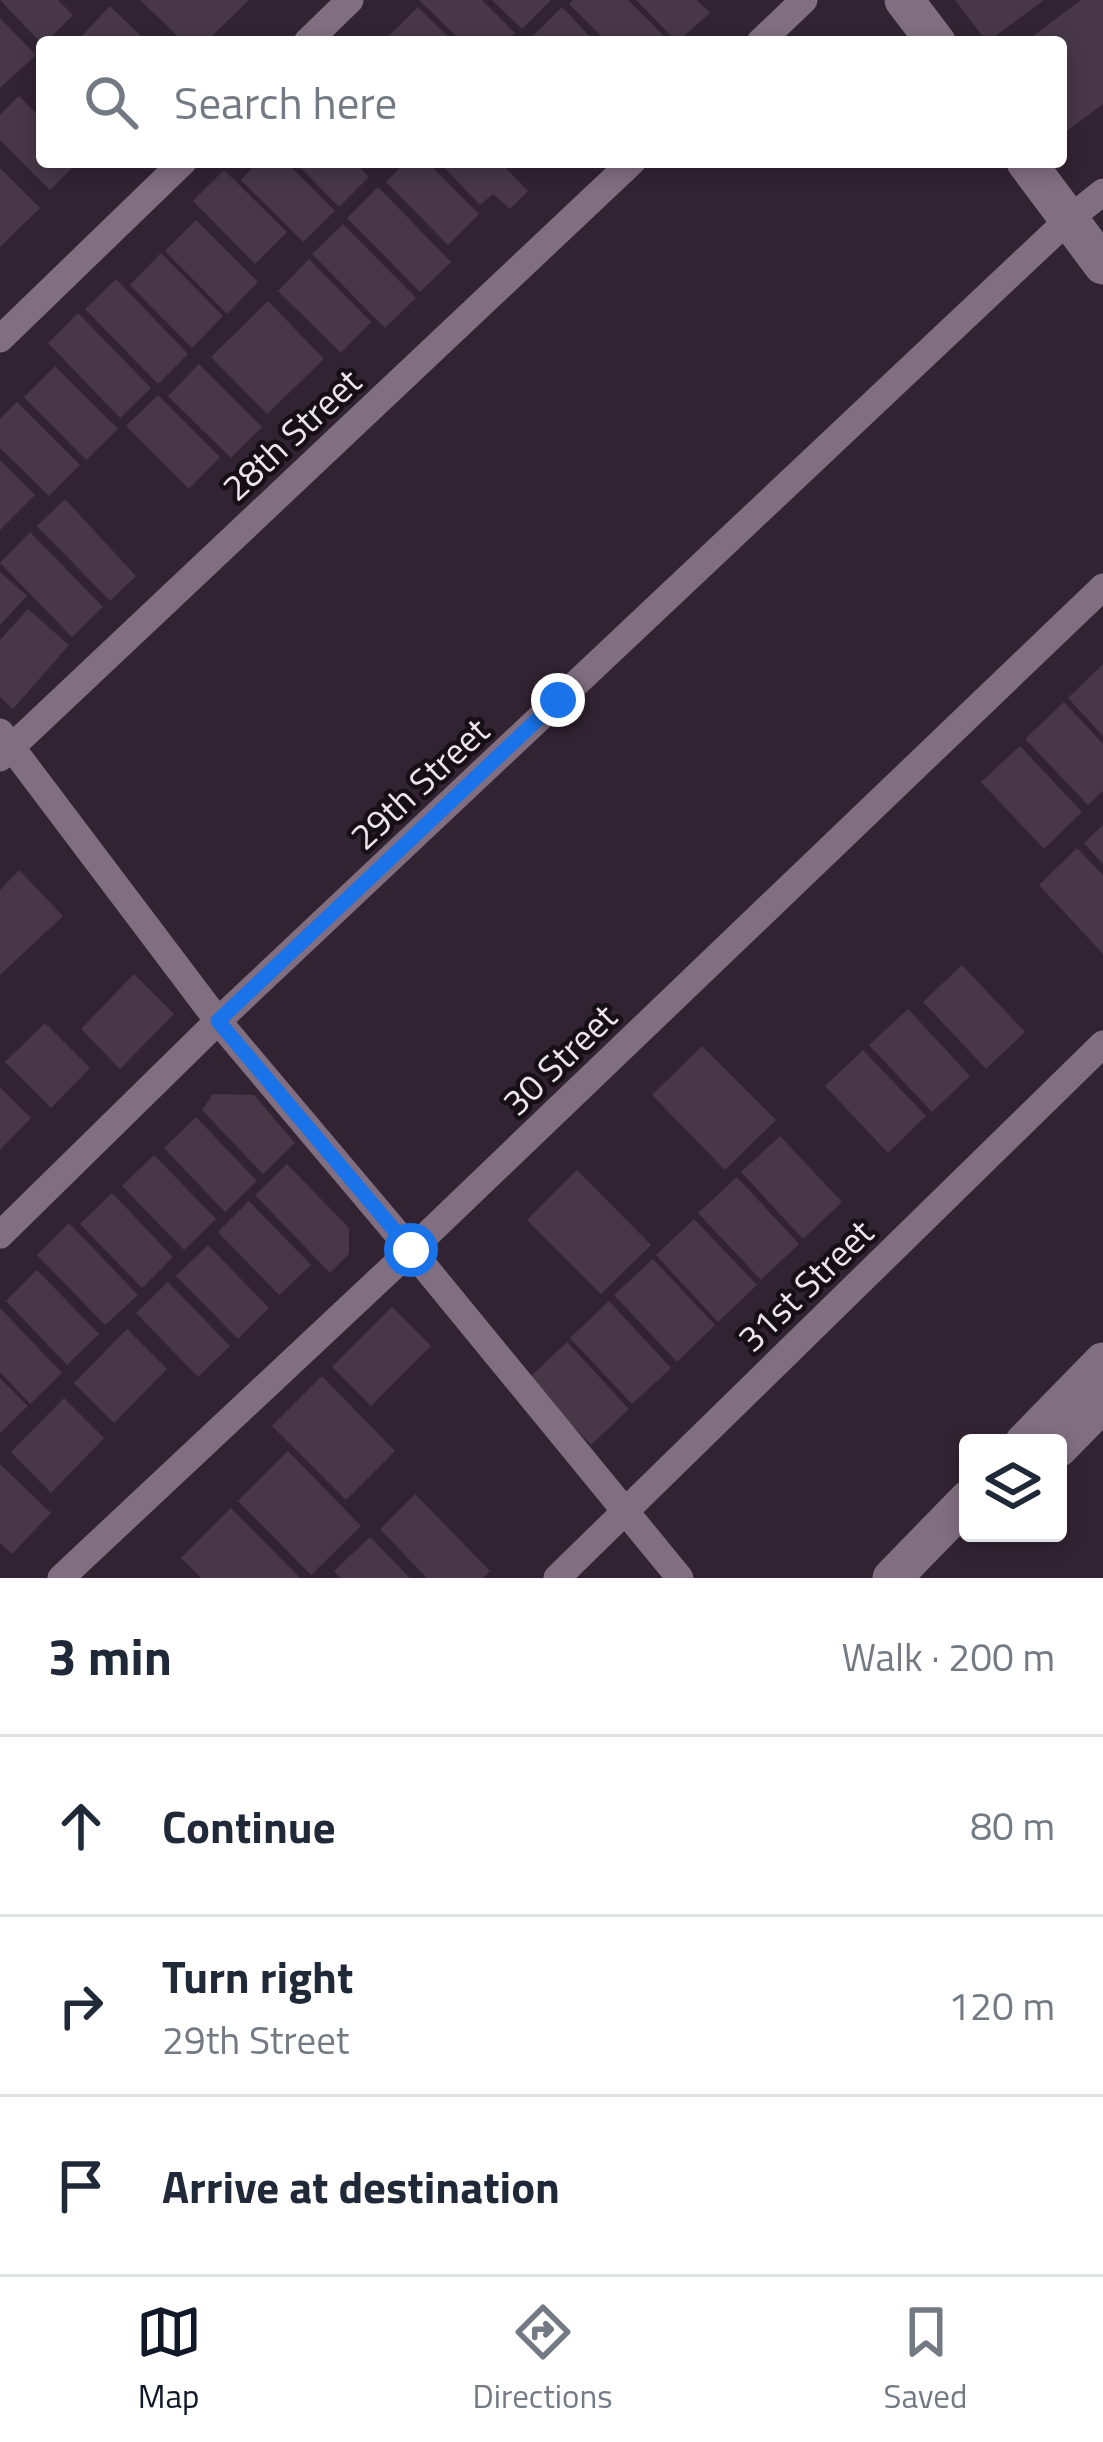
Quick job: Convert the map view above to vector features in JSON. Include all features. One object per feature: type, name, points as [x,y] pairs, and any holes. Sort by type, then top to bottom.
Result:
[{"type":"main road","points":[[904,0],[931,36]]},
{"type":"main road","points":[[1031,168],[1103,265]]},
{"type":"main road","points":[[1033,1434],[1103,1362]]},
{"type":"main road","points":[[1067,1439],[1103,1402]]},
{"type":"main road","points":[[892,1578],[959,1509]]},
{"type":"main road","points":[[929,1578],[965,1542]]},
{"type":"street","points":[[313,36],[350,0]]},
{"type":"street","points":[[766,36],[804,0]]},
{"type":"street","points":[[0,340],[177,168]]},
{"type":"street","name":"28th Street","points":[[4,746],[626,168]]},
{"type":"street","name":"29th Street","points":[[0,1235],[218,1021],[1103,192]]},
{"type":"street","name":"30 Street","points":[[61,1578],[1103,587]]},
{"type":"street","points":[[4,746],[218,1021],[680,1578]]},
{"type":"street","name":"31st Street","points":[[557,1578],[1103,1044]]},
{"type":"building","points":[[0,0],[58,0],[73,15],[52,36],[36,38]]},
{"type":"building","points":[[140,0],[249,0],[212,36],[178,36]]},
{"type":"building","points":[[419,0],[482,0],[515,33],[512,36],[456,36]]},
{"type":"building","points":[[492,0],[551,0],[522,29]]},
{"type":"building","points":[[573,0],[628,0],[663,35],[601,36],[569,4]]},
{"type":"building","points":[[636,0],[697,0],[710,13],[684,36],[671,36]]},
{"type":"building","points":[[955,0],[1044,0],[995,36],[982,36]]},
{"type":"building","points":[[1081,0],[1103,0],[1103,104],[1067,131],[1067,36],[1033,36]]},
{"type":"building","points":[[110,6],[141,36],[82,36]]},
{"type":"building","points":[[418,7],[447,36],[389,36]]},
{"type":"building","points":[[562,7],[589,36],[533,36]]},
{"type":"building","points":[[0,18],[36,55],[0,88]]},
{"type":"building","points":[[19,96],[36,113],[36,168],[72,168],[50,190],[0,140],[0,115]]},
{"type":"building","points":[[0,168],[40,208],[0,247]]},
{"type":"building","points":[[252,168],[292,168],[335,211],[303,242],[241,180]]},
{"type":"building","points":[[301,168],[361,168],[369,177],[339,207]]},
{"type":"building","points":[[400,168],[433,168],[479,214],[448,245],[386,182]]},
{"type":"building","points":[[445,168],[506,168],[528,191],[510,209],[493,194],[480,205]]},
{"type":"building","points":[[224,170],[287,232],[255,264],[193,201]]},
{"type":"building","points":[[378,187],[451,262],[420,292],[347,218]]},
{"type":"building","points":[[196,220],[258,282],[227,314],[165,251]]},
{"type":"building","points":[[343,224],[416,298],[385,328],[312,254]]},
{"type":"building","points":[[161,253],[223,316],[192,348],[130,285]]},
{"type":"building","points":[[309,259],[371,322],[341,353],[278,291]]},
{"type":"building","points":[[116,279],[188,354],[158,384],[85,309]]},
{"type":"building","points":[[268,301],[324,359],[267,414],[211,357]]},
{"type":"building","points":[[78,313],[151,388],[120,418],[48,343]]},
{"type":"building","points":[[199,364],[262,427],[231,458],[168,396]]},
{"type":"building","points":[[55,366],[118,429],[86,460],[24,397]]},
{"type":"building","points":[[158,395],[220,457],[189,489],[126,426]]},
{"type":"building","points":[[17,402],[80,465],[49,496],[0,448],[0,419]]},
{"type":"building","points":[[0,460],[35,495],[0,530]]},
{"type":"building","points":[[65,499],[136,576],[110,601],[37,526]]},
{"type":"building","points":[[30,532],[103,607],[72,637],[0,563]]},
{"type":"building","points":[[0,572],[27,596],[0,625]]},
{"type":"building","points":[[28,609],[69,645],[13,709],[0,697],[0,640]]},
{"type":"building","points":[[1103,664],[1103,736],[1068,698]]},
{"type":"building","points":[[1064,702],[1103,744],[1103,791],[1088,805],[1025,739]]},
{"type":"building","points":[[1020,746],[1082,812],[1044,849],[981,782]]},
{"type":"building","points":[[1103,825],[1103,864],[1084,843]]},
{"type":"building","points":[[1077,848],[1103,875],[1103,954],[1039,885]]},
{"type":"building","points":[[19,870],[63,916],[0,975],[0,890]]},
{"type":"building","points":[[962,965],[1025,1032],[986,1069],[923,1002]]},
{"type":"building","points":[[134,974],[174,1014],[120,1069],[81,1029]]},
{"type":"building","points":[[908,1009],[970,1076],[932,1112],[869,1045]]},
{"type":"building","points":[[45,1023],[90,1068],[51,1108],[5,1062]]},
{"type":"building","points":[[702,1046],[776,1120],[725,1170],[652,1095]]},
{"type":"building","points":[[863,1050],[926,1116],[888,1153],[825,1086]]},
{"type":"building","points":[[0,1087],[31,1118],[0,1150]]},
{"type":"building","points":[[213,1094],[254,1095],[295,1143],[263,1174],[202,1110]]},
{"type":"building","points":[[196,1117],[257,1181],[225,1212],[164,1148]]},
{"type":"building","points":[[780,1136],[842,1202],[803,1239],[741,1172]]},
{"type":"building","points":[[154,1155],[216,1219],[184,1250],[122,1186]]},
{"type":"building","points":[[287,1164],[349,1228],[349,1254],[330,1273],[255,1195]]},
{"type":"building","points":[[577,1170],[651,1245],[601,1294],[527,1220]]},
{"type":"building","points":[[737,1177],[799,1244],[761,1280],[698,1213]]},
{"type":"building","points":[[112,1193],[173,1257],[142,1288],[80,1224]]},
{"type":"building","points":[[249,1201],[311,1265],[279,1295],[218,1232]]},
{"type":"building","points":[[694,1219],[757,1285],[718,1322],[656,1255]]},
{"type":"building","points":[[69,1223],[138,1295],[105,1325],[37,1255]]},
{"type":"building","points":[[208,1245],[269,1308],[238,1339],[176,1276]]},
{"type":"building","points":[[653,1259],[715,1325],[677,1362],[614,1295]]},
{"type":"building","points":[[37,1270],[99,1334],[67,1365],[6,1301]]},
{"type":"building","points":[[168,1282],[230,1346],[198,1377],[136,1313]]},
{"type":"building","points":[[609,1301],[671,1368],[632,1404],[570,1338]]},
{"type":"building","points":[[392,1307],[431,1346],[371,1406],[332,1367]]},
{"type":"building","points":[[0,1308],[62,1373],[30,1404],[0,1372]]},
{"type":"building","points":[[127,1329],[167,1369],[114,1423],[74,1383]]},
{"type":"building","points":[[567,1342],[629,1409],[591,1445],[528,1379]]},
{"type":"building","points":[[322,1376],[395,1451],[346,1500],[272,1426]]},
{"type":"building","points":[[0,1378],[28,1406],[0,1433]]},
{"type":"building","points":[[64,1398],[104,1438],[51,1493],[11,1452]]},
{"type":"building","points":[[288,1451],[361,1526],[311,1575],[238,1501]]},
{"type":"building","points":[[0,1464],[51,1513],[12,1554],[0,1543]]},
{"type":"building","points":[[415,1494],[490,1571],[483,1578],[427,1578],[380,1529]]},
{"type":"building","points":[[231,1508],[300,1578],[201,1578],[181,1558]]},
{"type":"building","points":[[370,1537],[410,1578],[340,1578],[334,1571]]},
{"type":"route","points":[[411,1250],[218,1021],[558,700]]}]
